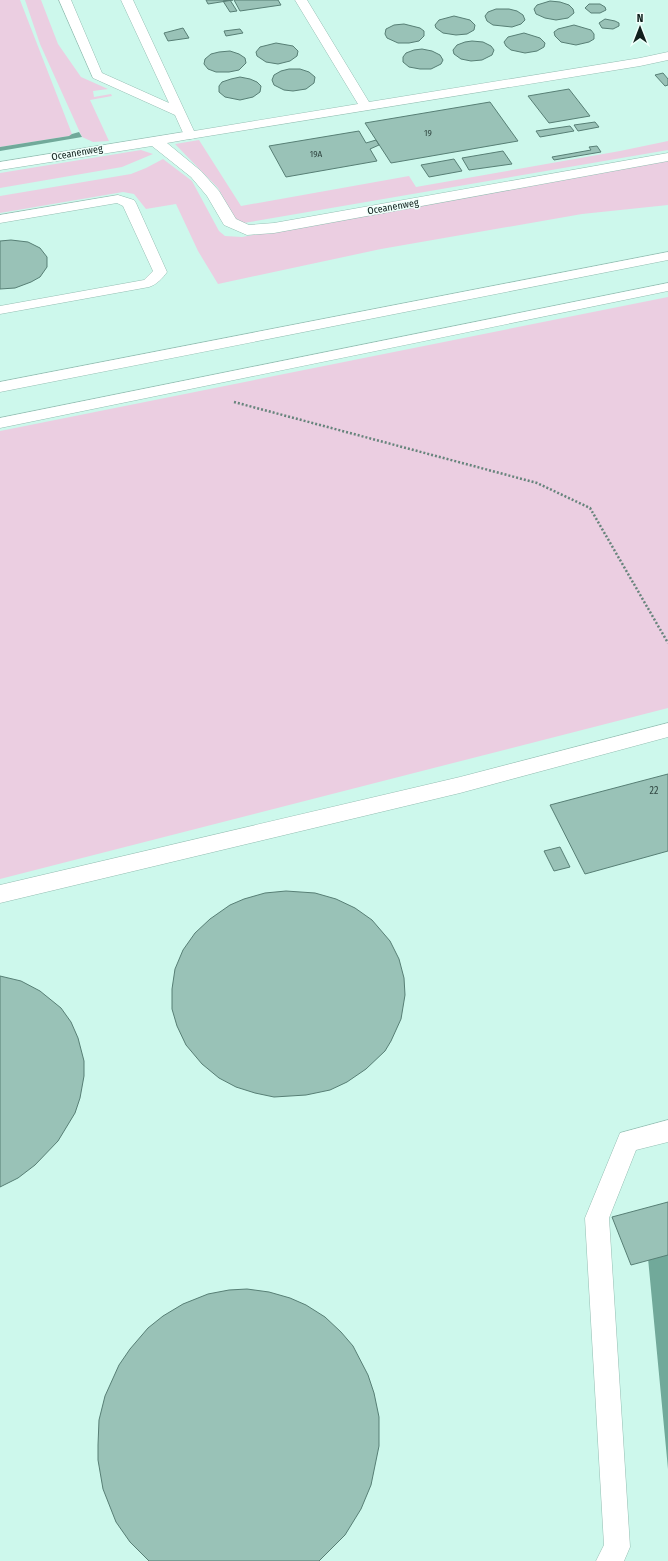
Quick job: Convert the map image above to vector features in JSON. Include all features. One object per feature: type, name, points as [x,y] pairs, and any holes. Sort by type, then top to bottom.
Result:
[{"type":"street","name":"Oceanenweg","points":[[0,166],[190,135]]},
{"type":"street","name":"Oceanenweg","points":[[154,140],[196,174],[214,194],[230,222],[247,230],[274,228],[668,157]]},
{"type":"lane","points":[[66,0],[97,75],[180,113]]},
{"type":"lane","points":[[127,0],[190,135],[640,62],[668,56]]},
{"type":"lane","points":[[301,0],[366,107]]},
{"type":"lane","points":[[0,219],[118,198],[129,203],[160,272],[149,283],[0,310]]},
{"type":"lane","points":[[0,386],[668,256]]},
{"type":"lane","points":[[0,423],[668,287]]},
{"type":"lane","points":[[0,894],[460,785],[668,730]]},
{"type":"lane","points":[[609,1561],[616,1547],[597,1218],[628,1141],[668,1131]]},
{"type":"path","points":[[232,401],[537,483],[590,508],[668,643]]},
{"type":"shaded area","points":[[0,0],[20,0],[72,134],[69,136],[0,147]]},
{"type":"shaded area","points":[[25,0],[41,0],[58,44],[81,77],[108,89],[93,91],[94,97],[111,94],[112,96],[90,100],[109,141],[93,142],[82,137],[40,44]]},
{"type":"shaded area","points":[[79,132],[82,137],[0,151],[0,147],[69,136]]},
{"type":"shaded area","points":[[199,140],[241,206],[409,176],[416,187],[620,151],[668,141],[668,150],[238,224],[218,188],[175,144]]},
{"type":"shaded area","points":[[141,150],[153,154],[122,167],[0,188],[0,173]]},
{"type":"shaded area","points":[[163,159],[192,181],[219,231],[225,236],[242,237],[668,159],[668,205],[582,214],[381,249],[218,284],[198,251],[176,204],[146,209],[134,194],[123,192],[0,213],[0,196],[131,174]]},
{"type":"shaded area","points":[[668,297],[668,708],[0,879],[0,431]]},
{"type":"shaded area","points":[[668,1231],[668,1469],[646,1237]]},
{"type":"building","points":[[206,0],[233,0],[208,4]]},
{"type":"building","points":[[230,0],[237,11],[230,12],[223,1]]},
{"type":"building","points":[[234,0],[278,0],[281,5],[240,11]]},
{"type":"building","points":[[550,1],[569,5],[573,9],[574,13],[568,18],[556,20],[545,18],[536,14],[534,9],[537,5]]},
{"type":"building","points":[[589,4],[600,4],[605,7],[606,10],[600,13],[591,13],[585,8]]},
{"type":"building","points":[[496,9],[509,9],[517,11],[523,15],[525,20],[521,24],[512,27],[493,25],[487,21],[485,16],[488,12]]},
{"type":"building","points":[[454,16],[470,20],[475,25],[474,30],[467,34],[456,35],[443,33],[436,28],[435,25],[439,20]]},
{"type":"building","points":[[605,19],[619,23],[619,26],[613,29],[602,28],[599,23]]},
{"type":"building","points":[[404,24],[420,28],[424,31],[424,36],[419,41],[409,43],[398,43],[387,38],[385,34],[386,29],[394,25]]},
{"type":"building","points":[[574,25],[591,30],[594,34],[594,39],[589,42],[576,45],[561,42],[555,36],[554,32],[558,29]]},
{"type":"building","points":[[183,28],[189,38],[168,41],[164,33]]},
{"type":"building","points":[[240,29],[243,33],[226,36],[224,31]]},
{"type":"building","points":[[524,33],[540,38],[545,43],[544,47],[537,51],[525,53],[511,50],[506,46],[504,42],[508,37]]},
{"type":"building","points":[[472,41],[483,42],[491,46],[494,50],[492,55],[482,60],[471,61],[461,59],[454,54],[453,50],[457,45]]},
{"type":"building","points":[[276,43],[293,46],[298,51],[297,56],[290,61],[278,64],[266,62],[257,56],[256,52],[260,47]]},
{"type":"building","points":[[422,49],[432,51],[440,55],[443,60],[441,64],[431,69],[420,69],[409,67],[403,62],[403,57],[406,53]]},
{"type":"building","points":[[230,51],[239,54],[245,58],[246,63],[239,70],[229,72],[216,72],[208,69],[204,64],[205,59],[211,54]]},
{"type":"building","points":[[289,69],[300,69],[309,72],[315,77],[314,83],[306,89],[293,91],[284,90],[274,85],[272,80],[274,75]]},
{"type":"building","points":[[663,73],[668,79],[668,85],[665,86],[655,75]]},
{"type":"building","points":[[240,77],[257,82],[261,86],[260,92],[253,97],[240,100],[225,97],[219,92],[219,86],[222,82]]},
{"type":"building","points":[[569,89],[590,116],[549,123],[528,96]]},
{"type":"building","points":[[490,102],[518,141],[391,163],[365,123]]},
{"type":"building","points":[[595,122],[599,127],[578,131],[574,125]]},
{"type":"building","points":[[570,126],[574,131],[540,137],[536,131]]},
{"type":"building","points":[[359,131],[366,143],[376,140],[379,145],[370,149],[377,161],[286,177],[269,146]]},
{"type":"building","points":[[597,146],[601,152],[554,160],[552,157],[591,150],[589,147]]},
{"type":"building","points":[[503,151],[512,164],[469,170],[462,158]]},
{"type":"building","points":[[454,159],[462,171],[429,177],[421,165]]},
{"type":"building","points":[[11,240],[28,242],[40,248],[47,257],[47,267],[40,277],[31,282],[15,288],[0,289],[0,241]]},
{"type":"building","points":[[668,774],[668,851],[585,874],[550,805]]},
{"type":"building","points":[[560,847],[570,867],[554,871],[544,851]]},
{"type":"building","points":[[286,891],[315,893],[336,899],[355,908],[372,920],[390,941],[399,959],[404,978],[405,995],[401,1019],[391,1041],[385,1051],[366,1069],[347,1082],[330,1090],[306,1095],[274,1097],[236,1087],[219,1078],[202,1064],[186,1045],[177,1026],[172,1009],[172,989],[175,969],[183,950],[195,933],[210,919],[230,905],[244,899],[265,893]]},
{"type":"building","points":[[0,976],[21,981],[40,991],[61,1008],[71,1022],[78,1038],[84,1061],[84,1076],[80,1098],[75,1113],[58,1141],[35,1165],[18,1178],[0,1187]]},
{"type":"building","points":[[668,1202],[668,1255],[631,1265],[612,1217]]},
{"type":"building","points":[[247,1289],[269,1292],[290,1298],[306,1305],[325,1317],[353,1346],[368,1375],[374,1393],[379,1417],[379,1446],[371,1485],[361,1509],[345,1535],[319,1561],[149,1561],[130,1542],[116,1522],[103,1489],[98,1460],[98,1445],[99,1420],[105,1396],[119,1365],[130,1349],[148,1328],[163,1316],[183,1304],[208,1294],[229,1290]]}]
